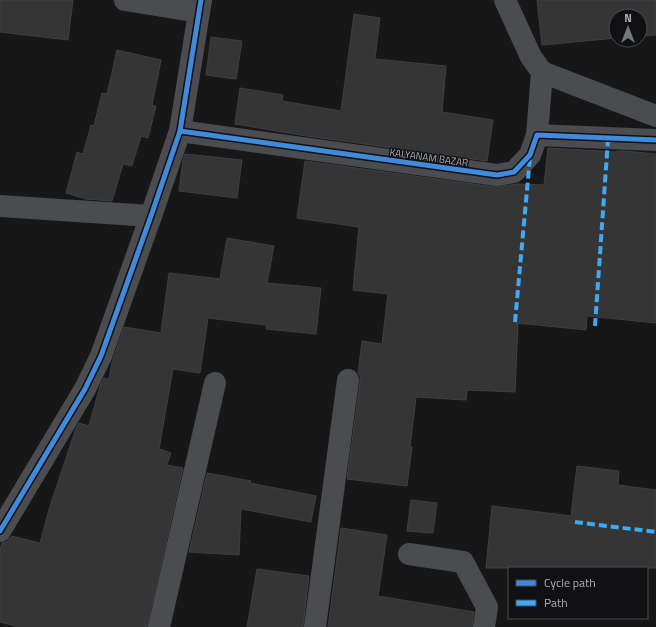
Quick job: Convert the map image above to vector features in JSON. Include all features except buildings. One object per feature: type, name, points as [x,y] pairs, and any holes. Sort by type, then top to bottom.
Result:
[{"type":"street","points":[[0,531],[66,422],[92,376],[101,356],[152,216],[180,131],[200,6],[125,0]]},
{"type":"street","points":[[505,0],[531,57],[542,72],[656,116]]},
{"type":"street","name":"KALYANAM BAZAR","points":[[180,131],[497,175],[514,172],[530,155],[538,135],[542,72]]},
{"type":"street","points":[[538,135],[656,140]]},
{"type":"street","points":[[0,206],[152,216]]},
{"type":"street","points":[[315,627],[348,380]]},
{"type":"street","points":[[159,627],[215,383]]},
{"type":"street","points":[[409,554],[463,562],[487,607],[484,627]]},
{"type":"marked path","points":[[595,326],[608,139]]},
{"type":"marked path","points":[[515,322],[530,157]]},
{"type":"marked path","points":[[575,522],[656,532]]},
{"type":"cycle path","points":[[0,531],[85,389],[101,356],[180,131],[201,0]]},
{"type":"cycle path","points":[[180,131],[497,175],[514,172],[530,155],[537,135],[656,140]]}]
